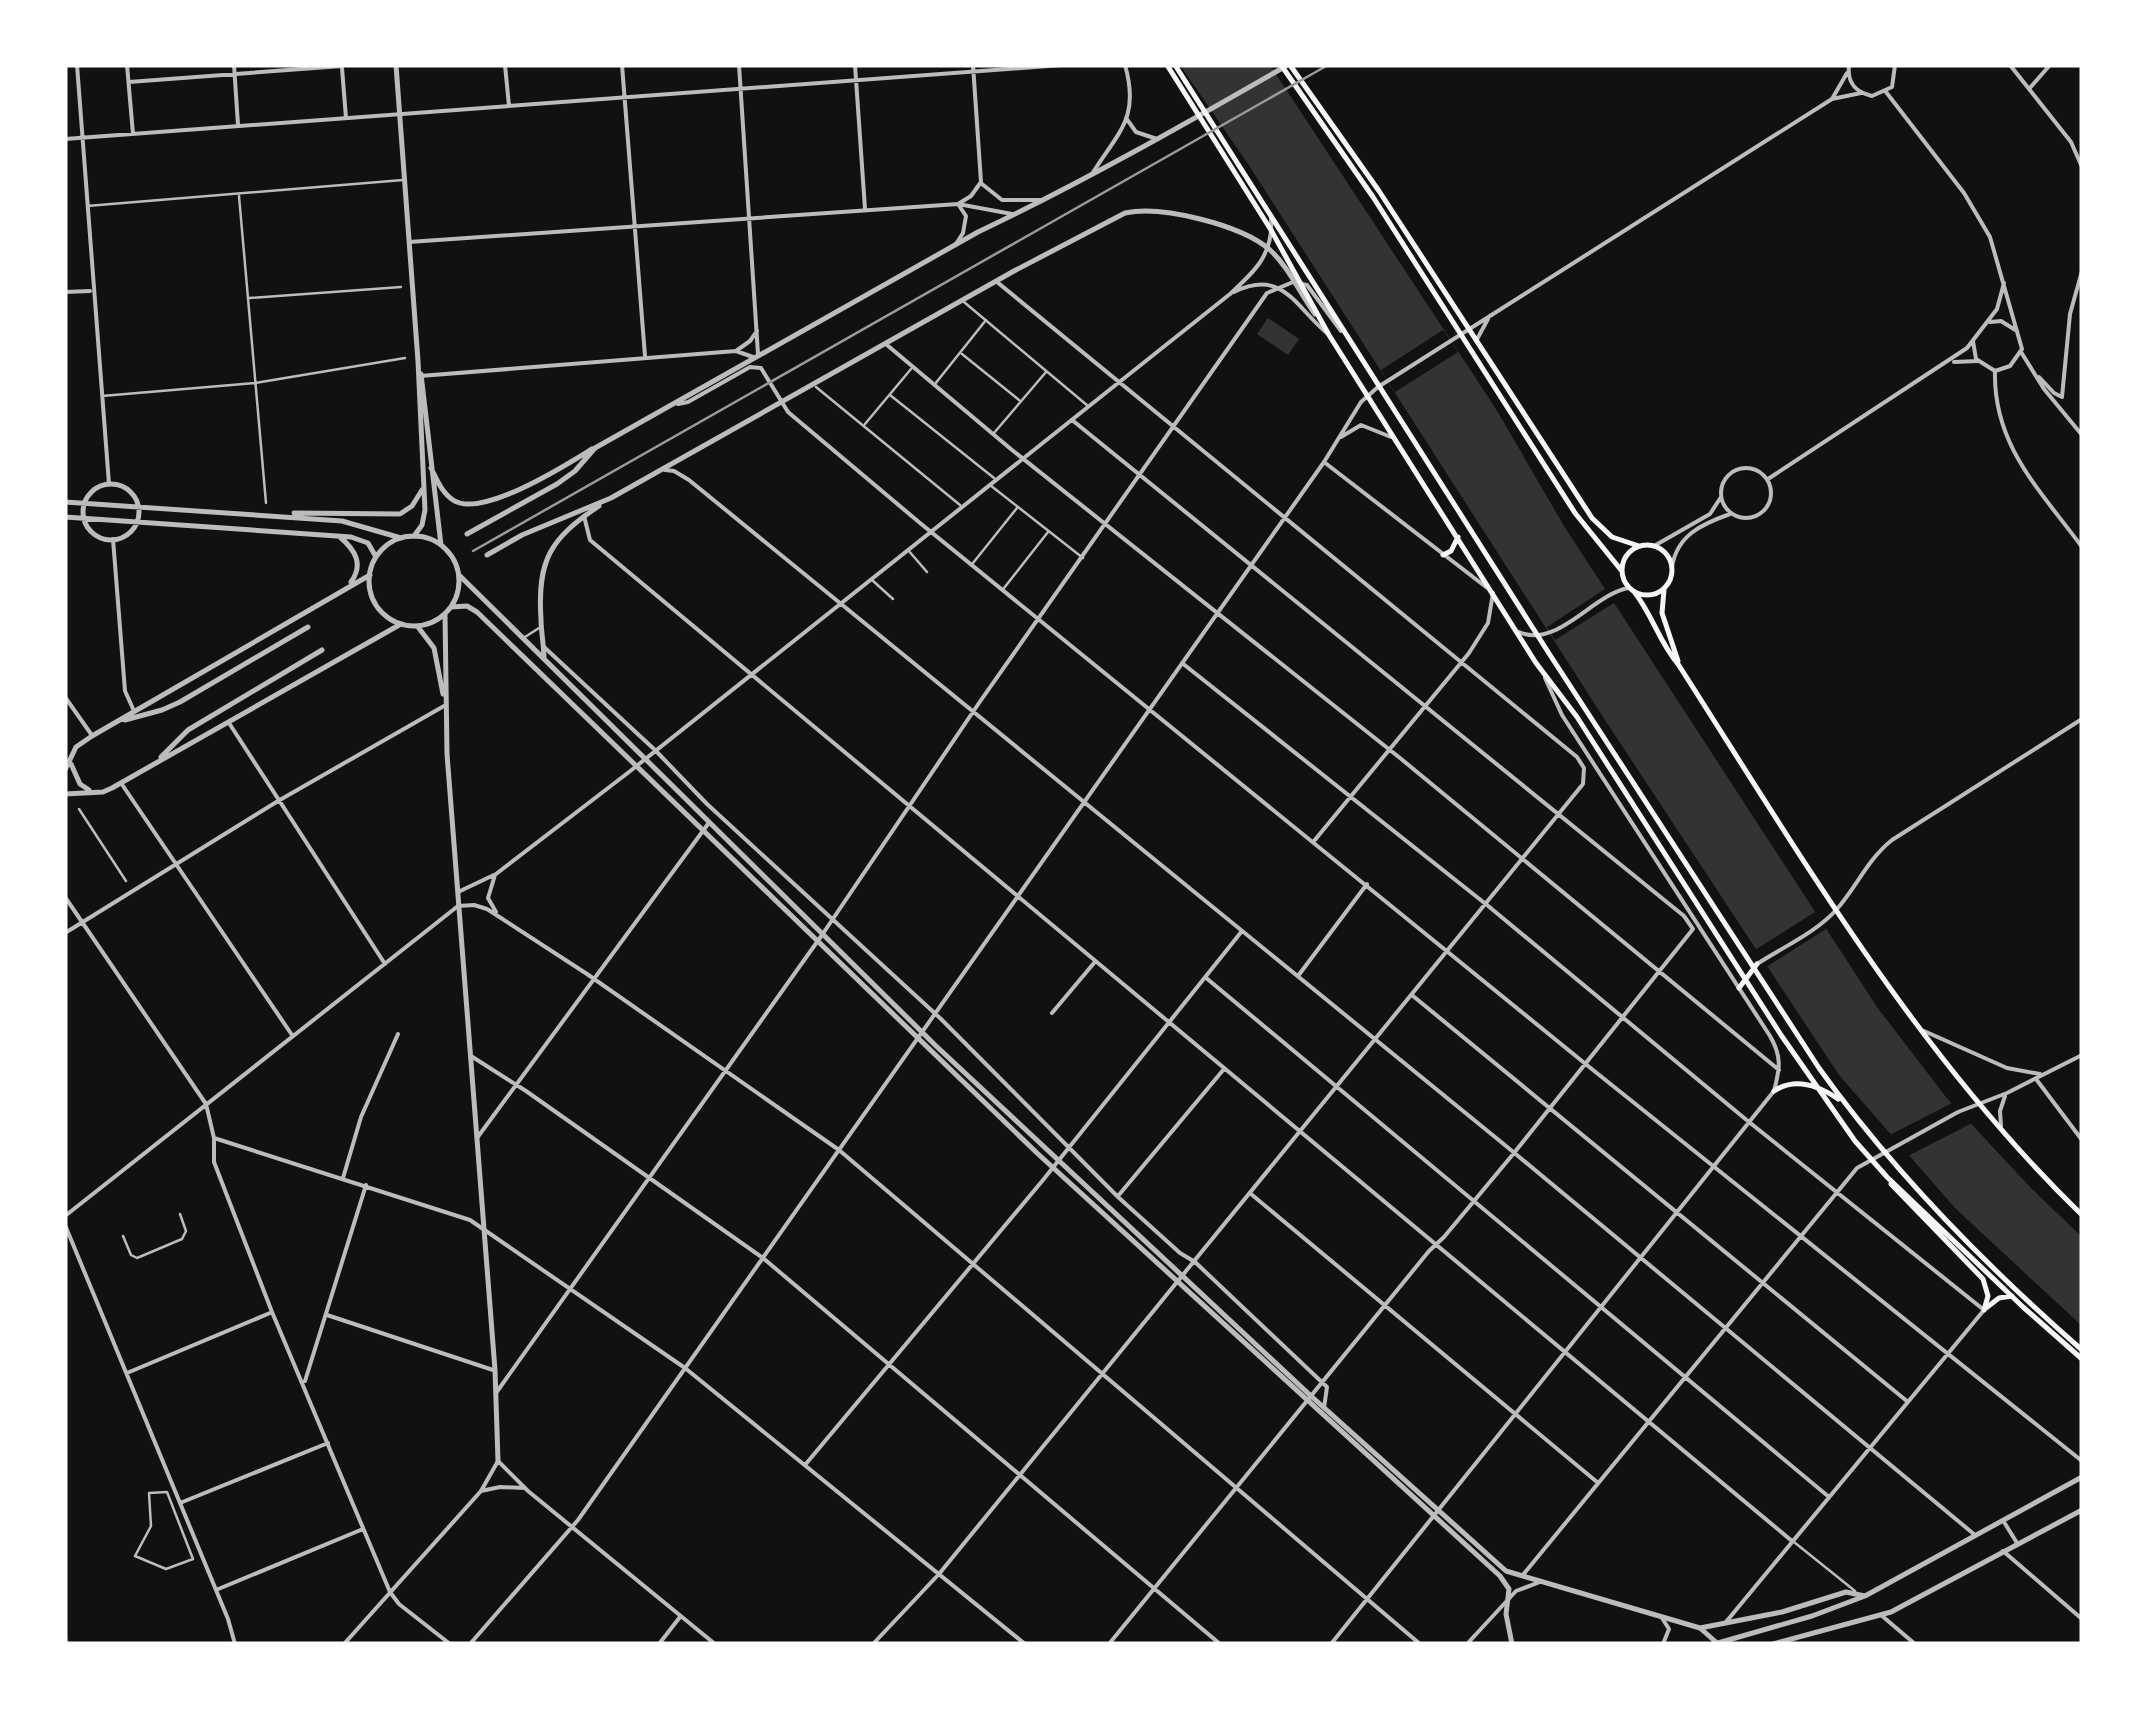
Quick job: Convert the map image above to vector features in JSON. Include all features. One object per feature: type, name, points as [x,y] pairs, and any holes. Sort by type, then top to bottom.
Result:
[{"type":"main road","points":[[1167,65],[1271,230],[1297,282],[1367,396],[1541,670],[1577,717],[1816,1087],[1887,1177],[2082,1358]]},
{"type":"main road","points":[[1174,65],[1539,637],[1845,1104],[1922,1196],[2082,1350]]},
{"type":"main road","points":[[1280,65],[1369,191],[1576,513],[1621,570],[1650,615],[1661,644],[1678,664],[1836,910],[1920,1029],[1980,1104],[2082,1215]]},
{"type":"main road","points":[[1289,65],[1379,191],[1592,518],[1612,538],[1654,546],[1668,556],[1672,567],[1662,614],[1678,664]]},
{"type":"main road","points":[[1443,555],[1451,551],[1458,537]]},
{"type":"main road","points":[[1621,570],[1627,554],[1639,546]]},
{"type":"main road","points":[[1632,590],[1648,595],[1665,588]]},
{"type":"main road","points":[[1739,988],[1755,966]]},
{"type":"main road","points":[[1774,1091],[1792,1083],[1816,1087],[1845,1104]]},
{"type":"main road","points":[[1887,1177],[1983,1279],[1988,1296],[1984,1310]]},
{"type":"main road","points":[[1984,1310],[1999,1298],[2012,1296],[2029,1302]]},
{"type":"street","points":[[77,65],[109,484]]},
{"type":"street","points":[[127,65],[134,134]]},
{"type":"street","points":[[234,65],[238,126]]},
{"type":"street","points":[[396,65],[418,362],[441,545]]},
{"type":"street","points":[[505,65],[509,106]]},
{"type":"street","points":[[622,65],[645,356]]},
{"type":"street","points":[[739,65],[759,326],[756,355]]},
{"type":"street","points":[[855,65],[865,209]]},
{"type":"street","points":[[973,65],[981,182],[1002,200],[1046,200]]},
{"type":"street","points":[[65,140],[1062,65]]},
{"type":"street","points":[[1091,175],[1126,118],[1132,96],[1124,65]]},
{"type":"street","points":[[431,468],[442,490],[456,503],[472,504],[510,493],[955,245],[1046,200],[1289,65]]},
{"type":"street","points":[[2010,65],[2073,147],[2082,167]]},
{"type":"street","points":[[2029,89],[2050,65]]},
{"type":"street","points":[[129,82],[342,66],[346,118]]},
{"type":"street","points":[[470,1644],[572,1528],[1151,710],[1367,396],[1832,99],[1886,92],[1895,80],[1896,66]]},
{"type":"street","points":[[1848,68],[1850,80],[1861,93]]},
{"type":"street","points":[[1832,99],[1848,68]]},
{"type":"street","points":[[1886,92],[1972,205],[1994,244],[2022,341],[2021,352],[2010,366],[1995,372]]},
{"type":"street","points":[[1126,118],[1136,132],[1157,139]]},
{"type":"street","points":[[2073,147],[2082,139]]},
{"type":"street","points":[[87,206],[404,180]]},
{"type":"street","points":[[958,204],[981,182]]},
{"type":"street","points":[[239,194],[266,503]]},
{"type":"street","points":[[955,245],[966,224],[958,204]]},
{"type":"street","points":[[409,242],[958,204],[1017,215]]},
{"type":"street","points":[[544,659],[541,588],[551,549],[562,533],[611,498],[1098,225],[1141,210],[1196,218],[1251,238],[1269,250],[1297,282],[1312,289],[1348,340]]},
{"type":"street","points":[[458,892],[496,874],[644,760],[1230,294],[1257,270],[1269,250],[1270,214]]},
{"type":"street","points":[[2039,377],[2062,396],[2067,334],[2082,271]]},
{"type":"street","points":[[873,1644],[939,1574],[1584,784],[1584,768],[1576,756],[996,282]]},
{"type":"street","points":[[496,1393],[822,935],[1267,293],[1297,282]]},
{"type":"street","points":[[1768,479],[1949,362],[1973,342],[1997,308],[2004,282]]},
{"type":"street","points":[[1230,294],[1256,283],[1277,287],[1294,298],[1308,318],[1329,335]]},
{"type":"street","points":[[247,298],[400,287]]},
{"type":"street","points":[[65,292],[92,290]]},
{"type":"street","points":[[962,301],[1089,407]]},
{"type":"street","points":[[1476,341],[1488,319]]},
{"type":"street","points":[[934,385],[986,320]]},
{"type":"street","points":[[1987,323],[2002,321],[2017,331]]},
{"type":"street","points":[[736,351],[750,341],[759,326]]},
{"type":"street","points":[[1973,342],[1978,361]]},
{"type":"street","points":[[887,345],[1780,1070]]},
{"type":"street","points":[[420,376],[645,356],[736,351],[756,355]]},
{"type":"street","points":[[2021,352],[2059,408],[2080,425],[2082,435]]},
{"type":"street","points":[[961,354],[1020,401]]},
{"type":"street","points":[[101,396],[255,383],[405,358]]},
{"type":"street","points":[[1949,362],[1978,361],[1995,372]]},
{"type":"street","points":[[673,404],[688,402],[754,366],[764,372],[782,404],[931,531],[2082,1462]]},
{"type":"street","points":[[864,426],[912,368]]},
{"type":"street","points":[[994,433],[1046,371]]},
{"type":"street","points":[[1995,372],[1997,410],[2010,449],[2082,547]]},
{"type":"street","points":[[414,536],[423,520],[420,376]]},
{"type":"street","points":[[814,386],[962,507]]},
{"type":"street","points":[[890,395],[996,480]]},
{"type":"street","points":[[1072,420],[1684,916],[1693,929],[1514,1153],[1235,1486],[1109,1644]]},
{"type":"street","points":[[1338,440],[1361,426],[1395,439]]},
{"type":"street","points":[[467,534],[575,472],[595,448]]},
{"type":"street","points":[[1314,842],[1462,661],[1488,623],[1492,591],[1324,462]]},
{"type":"street","points":[[1654,546],[1710,514],[1721,497],[1726,477],[1739,468],[1755,469],[1768,479],[1770,500],[1762,513],[1747,518],[1732,513],[1714,519],[1681,540],[1672,567]]},
{"type":"street","points":[[660,470],[674,471],[689,480],[1514,1153],[1977,1537]]},
{"type":"street","points":[[109,484],[124,487],[138,505],[137,522],[125,536],[113,539],[98,536],[84,518],[84,503],[91,492],[109,484]]},
{"type":"street","points":[[276,514],[400,514],[416,502],[424,485]]},
{"type":"street","points":[[990,485],[1084,558]]},
{"type":"street","points":[[1721,497],[1732,513]]},
{"type":"street","points":[[487,556],[522,535],[611,498]]},
{"type":"street","points":[[65,502],[276,514],[348,522],[401,538]]},
{"type":"street","points":[[972,564],[1017,508]]},
{"type":"street","points":[[584,516],[590,540],[1648,1422],[1865,1596]]},
{"type":"street","points":[[65,517],[338,536],[364,541],[376,558]]},
{"type":"street","points":[[1003,590],[1048,532]]},
{"type":"street","points":[[338,536],[354,551],[358,562],[355,578],[346,588]]},
{"type":"street","points":[[414,536],[441,545],[453,558],[459,575],[452,606],[445,614],[417,626],[385,616],[374,602],[370,575],[376,558],[386,546],[401,538],[414,536]]},
{"type":"street","points":[[113,539],[126,691],[134,711]]},
{"type":"street","points":[[908,550],[927,572]]},
{"type":"street","points":[[65,770],[76,747],[92,736],[370,575]]},
{"type":"street","points":[[459,575],[1055,1164]]},
{"type":"street","points":[[870,579],[893,599]]},
{"type":"street","points":[[1519,632],[1539,637],[1612,593],[1632,590]]},
{"type":"street","points":[[452,606],[467,606],[477,612],[816,942],[1504,1580],[1509,1589],[1506,1604],[1512,1644]]},
{"type":"street","points":[[344,1644],[481,1491],[498,1461],[495,1370],[444,706],[448,678],[445,614]]},
{"type":"street","points":[[65,794],[93,793],[122,783],[401,624]]},
{"type":"street","points":[[417,626],[434,648],[438,683],[444,697]]},
{"type":"street","points":[[117,722],[180,702],[308,627]]},
{"type":"street","points":[[524,638],[541,627]]},
{"type":"street","points":[[544,646],[707,804],[935,1014],[1118,1197],[1180,1253],[1196,1262],[1328,1387],[1324,1408]]},
{"type":"street","points":[[155,762],[188,730],[322,650]]},
{"type":"street","points":[[1182,663],[1487,905],[1748,1122],[1984,1310],[1724,1624]]},
{"type":"street","points":[[553,668],[566,669]]},
{"type":"street","points":[[1331,1644],[1774,1091],[1780,1070],[1779,1052],[1562,716],[1541,670]]},
{"type":"street","points":[[65,697],[92,736]]},
{"type":"street","points":[[65,933],[278,801],[444,706]]},
{"type":"street","points":[[1755,966],[1829,917],[1874,857],[1892,840],[2082,719]]},
{"type":"street","points":[[230,723],[385,964]]},
{"type":"street","points":[[70,761],[80,784],[93,793]]},
{"type":"street","points":[[122,783],[293,1036]]},
{"type":"street","points":[[79,808],[126,880]]},
{"type":"street","points":[[477,1138],[708,824]]},
{"type":"street","points":[[496,874],[488,898],[496,912]]},
{"type":"street","points":[[1298,976],[1367,884]]},
{"type":"street","points":[[65,897],[206,1104],[214,1138],[214,1162],[272,1312],[390,1592],[399,1604],[450,1644]]},
{"type":"street","points":[[65,1216],[458,906],[474,905],[496,912],[839,1150],[1420,1644]]},
{"type":"street","points":[[805,1466],[1242,931]]},
{"type":"street","points":[[1052,1013],[1095,961]]},
{"type":"street","points":[[1205,977],[1829,1497]]},
{"type":"street","points":[[1413,996],[1908,1402]]},
{"type":"street","points":[[1920,1029],[2007,1068],[2045,1074]]},
{"type":"street","points":[[343,1178],[361,1116],[398,1034]]},
{"type":"street","points":[[471,1056],[764,1258],[1220,1644]]},
{"type":"street","points":[[1522,1576],[1835,1192],[1870,1159],[1963,1110],[2082,1056]]},
{"type":"street","points":[[1118,1197],[1224,1069]]},
{"type":"street","points":[[2036,1079],[2082,1140]]},
{"type":"street","points":[[2002,1130],[2000,1111],[2007,1093]]},
{"type":"street","points":[[214,1138],[366,1185],[484,1228],[685,1368],[1024,1644]]},
{"type":"street","points":[[304,1384],[366,1185]]},
{"type":"street","points":[[1251,1194],[1597,1482]]},
{"type":"street","points":[[123,1236],[137,1258],[159,1250],[182,1240],[186,1231],[180,1214]]},
{"type":"street","points":[[65,1224],[235,1644]]},
{"type":"street","points":[[127,1373],[272,1312]]},
{"type":"street","points":[[327,1315],[495,1370]]},
{"type":"street","points":[[1309,1399],[1324,1408],[1508,1573],[1700,1628],[1855,1591]]},
{"type":"street","points":[[179,1503],[328,1443]]},
{"type":"street","points":[[498,1461],[572,1528],[715,1644]]},
{"type":"street","points":[[1700,1628],[1716,1644],[1865,1596],[2082,1477]]},
{"type":"street","points":[[481,1491],[525,1488]]},
{"type":"street","points":[[167,1492],[193,1559],[166,1569],[135,1556],[152,1526],[149,1493],[167,1492]]},
{"type":"street","points":[[1773,1644],[1881,1615],[2082,1510]]},
{"type":"street","points":[[2004,1522],[2016,1543]]},
{"type":"street","points":[[216,1590],[363,1529]]},
{"type":"street","points":[[2003,1551],[2082,1620]]},
{"type":"street","points":[[1466,1644],[1523,1587],[1545,1582]]},
{"type":"street","points":[[1881,1615],[1915,1644]]},
{"type":"street","points":[[658,1644],[680,1617]]},
{"type":"street","points":[[1662,1618],[1669,1629],[1663,1644]]},
{"type":"shaded area","points":[[1180,65],[1270,65],[1496,409],[1564,526],[1877,1007],[1946,1097],[2082,1237],[2082,1326],[1955,1208],[1839,1075]]},
{"type":"shaded area","points":[[1268,318],[1299,339],[1288,355],[1257,334]]},
{"type":"pier","points":[[1443,330],[1458,352],[1395,392],[1381,370]]},
{"type":"pier","points":[[1608,587],[1617,601],[1555,640],[1547,627]]},
{"type":"pier","points":[[1815,912],[1826,929],[1766,967],[1755,950]]},
{"type":"pier","points":[[1956,1101],[1974,1122],[1904,1158],[1886,1137]]},
{"type":"waterway","points":[[65,1634],[69,1644]]},
{"type":"railway","points":[[473,551],[1328,65]]}]
